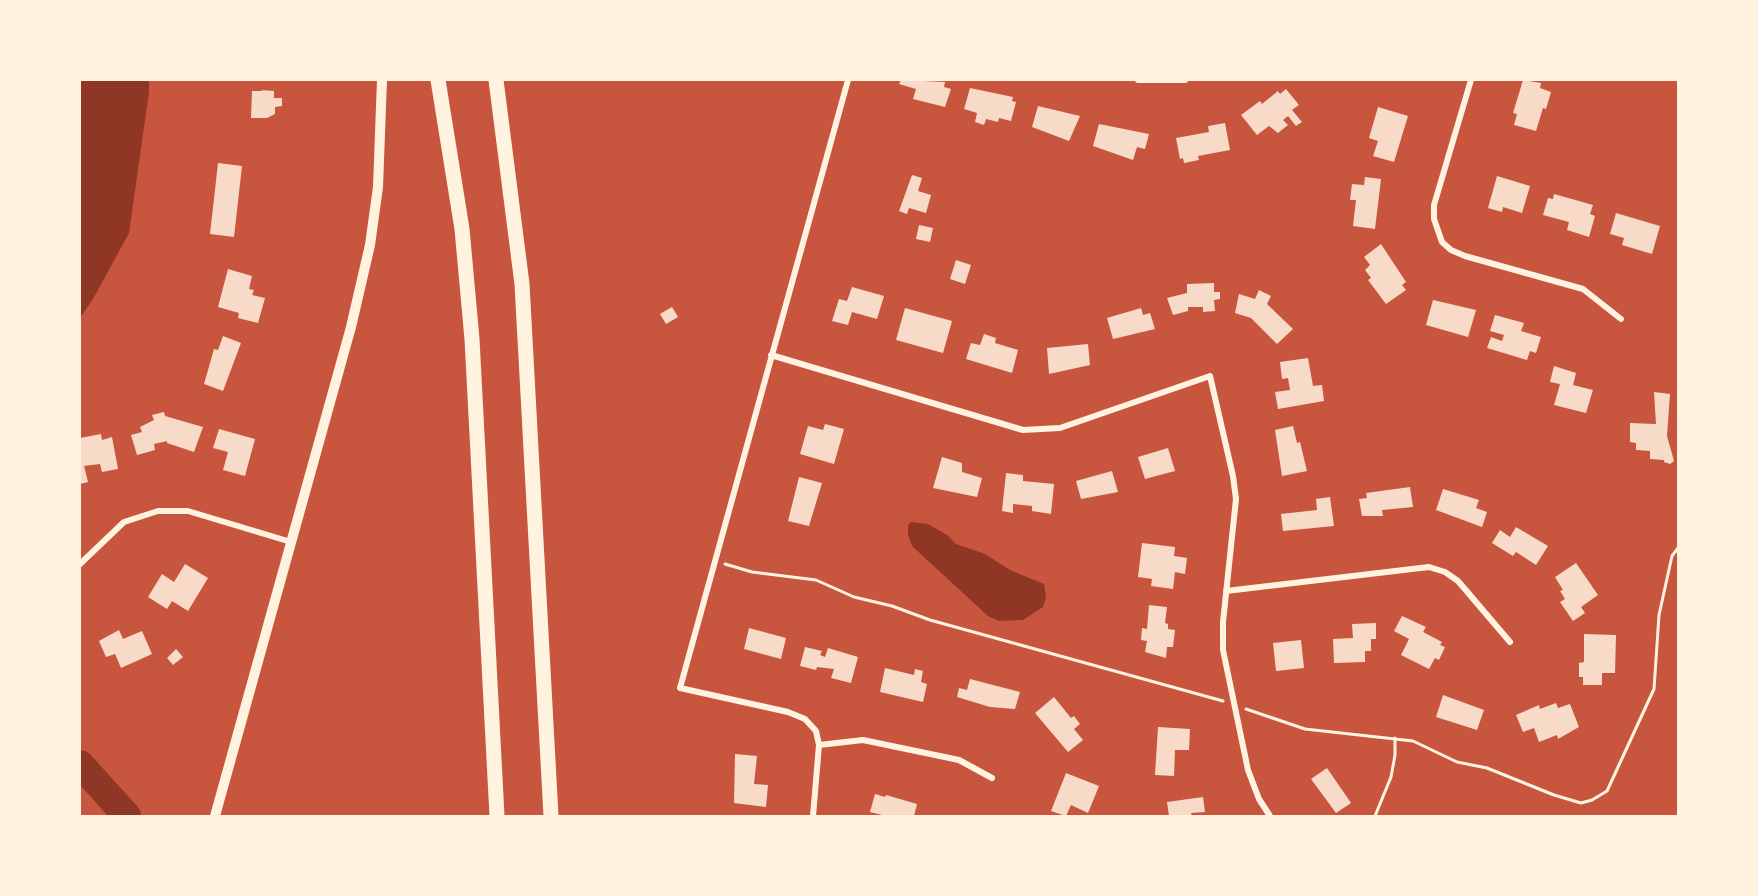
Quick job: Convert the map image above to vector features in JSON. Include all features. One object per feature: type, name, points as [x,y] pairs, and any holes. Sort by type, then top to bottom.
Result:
[{"type":"highway","points":[[438,80],[462,229],[472,339],[497,816]]},
{"type":"highway","points":[[496,80],[522,284],[551,816]]},
{"type":"street","points":[[215,816],[351,327],[370,245],[378,187],[382,80]]},
{"type":"street","points":[[813,816],[819,746],[816,731],[805,719],[788,712],[680,688],[848,80]]},
{"type":"street","points":[[1138,80],[1185,80]]},
{"type":"street","points":[[1471,80],[1434,205],[1434,219],[1442,242],[1451,250],[1465,256],[1583,289],[1621,319]]},
{"type":"street","points":[[771,355],[1023,430],[1060,428],[1210,376],[1233,476],[1236,499],[1226,591],[1223,650],[1248,770],[1259,799],[1270,816]]},
{"type":"street","points":[[80,564],[124,522],[158,511],[188,512],[292,543]]},
{"type":"street","points":[[1226,591],[1429,567],[1445,572],[1458,581],[1510,642]]},
{"type":"street","points":[[819,746],[863,740],[959,760],[992,778]]},
{"type":"path","points":[[714,561],[738,569],[816,580],[854,597],[1234,705],[1305,729],[1413,741],[1457,762],[1487,768],[1543,792],[1581,803],[1607,791],[1654,689],[1659,615],[1672,556],[1678,548]]},
{"type":"path","points":[[1375,816],[1390,777],[1395,755],[1395,738]]},
{"type":"shaded area","points":[[80,80],[149,80],[149,92],[129,233],[80,318]]},
{"type":"shaded area","points":[[911,522],[928,524],[947,535],[956,544],[985,554],[1010,570],[1044,584],[1046,597],[1043,607],[1023,620],[999,621],[988,616],[912,546],[908,535],[908,525]]},
{"type":"building","points":[[901,80],[945,82],[944,87],[951,89],[945,107],[913,99],[916,89],[899,84]]},
{"type":"building","points":[[1523,80],[1541,83],[1540,88],[1551,92],[1536,131],[1514,125],[1517,114],[1513,113]]},
{"type":"building","points":[[970,88],[1013,97],[1012,101],[1016,102],[1011,121],[999,118],[998,122],[986,119],[984,125],[975,122],[977,113],[964,109]]},
{"type":"building","points":[[1286,89],[1299,105],[1292,110],[1302,122],[1296,126],[1288,116],[1283,120],[1288,125],[1278,133],[1269,126],[1257,135],[1241,115],[1260,101],[1262,104],[1278,91],[1280,94]]},
{"type":"building","points":[[261,90],[274,91],[274,98],[282,98],[282,106],[275,107],[275,114],[267,118],[251,118],[252,91],[263,91]]},
{"type":"building","points":[[1038,106],[1080,116],[1069,141],[1032,127]]},
{"type":"building","points":[[1378,107],[1408,116],[1394,162],[1373,156],[1378,141],[1369,138]]},
{"type":"building","points":[[1225,123],[1230,150],[1198,156],[1199,160],[1184,163],[1183,158],[1180,159],[1176,138],[1209,132],[1208,126]]},
{"type":"building","points":[[1099,124],[1149,134],[1145,149],[1137,147],[1133,160],[1093,146]]},
{"type":"building","points":[[218,163],[242,166],[234,237],[210,234]]},
{"type":"building","points":[[912,175],[922,178],[918,191],[931,195],[926,213],[909,208],[907,214],[899,211]]},
{"type":"building","points":[[1497,176],[1530,186],[1522,213],[1503,207],[1502,212],[1488,208]]},
{"type":"building","points":[[1365,177],[1381,179],[1375,229],[1353,226],[1356,200],[1350,200],[1352,184],[1364,185]]},
{"type":"building","points":[[1554,194],[1593,205],[1590,214],[1595,216],[1589,237],[1567,230],[1569,222],[1543,215],[1548,198],[1553,199]]},
{"type":"building","points":[[1616,213],[1660,226],[1652,254],[1622,245],[1624,238],[1610,234]]},
{"type":"building","points":[[919,225],[933,228],[930,242],[916,239]]},
{"type":"building","points":[[1381,244],[1406,282],[1402,285],[1406,290],[1386,304],[1368,280],[1371,278],[1365,270],[1370,265],[1364,257]]},
{"type":"building","points":[[956,260],[971,265],[965,284],[950,279]]},
{"type":"building","points":[[228,269],[252,276],[249,289],[254,290],[252,295],[265,298],[258,323],[238,318],[239,313],[218,307]]},
{"type":"building","points":[[1214,283],[1214,292],[1220,292],[1220,299],[1214,300],[1215,311],[1203,312],[1203,307],[1188,307],[1188,311],[1173,315],[1167,298],[1187,293],[1187,284]]},
{"type":"building","points":[[852,287],[884,296],[877,319],[852,312],[848,325],[832,321],[839,299],[847,301]]},
{"type":"building","points":[[1259,290],[1271,296],[1267,304],[1293,329],[1277,344],[1251,318],[1235,313],[1239,294],[1255,299]]},
{"type":"building","points":[[1433,300],[1476,310],[1468,337],[1426,325]]},
{"type":"building","points":[[672,307],[678,317],[666,324],[660,314]]},
{"type":"building","points":[[905,308],[952,321],[943,353],[896,340]]},
{"type":"building","points":[[1141,308],[1143,315],[1150,313],[1155,329],[1113,339],[1107,318]]},
{"type":"building","points":[[1495,315],[1524,323],[1521,331],[1541,337],[1536,353],[1530,351],[1527,360],[1487,348],[1491,337],[1502,341],[1504,335],[1490,331]]},
{"type":"building","points":[[984,334],[996,338],[995,343],[1018,350],[1012,373],[966,359],[971,343],[980,345]]},
{"type":"building","points":[[223,336],[241,343],[223,391],[204,384],[214,349],[218,350]]},
{"type":"building","points":[[1088,344],[1090,365],[1049,374],[1047,348]]},
{"type":"building","points":[[1308,358],[1313,386],[1322,385],[1324,401],[1278,409],[1275,392],[1290,390],[1288,378],[1282,379],[1280,362]]},
{"type":"building","points":[[1554,366],[1576,373],[1573,385],[1593,390],[1586,413],[1554,405],[1560,384],[1550,382]]},
{"type":"building","points":[[1654,392],[1670,394],[1667,436],[1674,461],[1670,464],[1664,460],[1650,459],[1650,451],[1636,450],[1636,443],[1630,442],[1630,423],[1656,424]]},
{"type":"building","points":[[164,412],[165,416],[203,427],[194,452],[167,443],[167,441],[154,444],[155,450],[137,455],[131,435],[142,432],[140,427],[154,420],[152,415]]},
{"type":"building","points":[[825,424],[844,429],[834,464],[800,454],[808,426],[823,430]]},
{"type":"building","points":[[1293,426],[1297,443],[1300,442],[1307,471],[1282,476],[1275,430]]},
{"type":"building","points":[[219,429],[255,439],[245,476],[223,470],[228,452],[213,448]]},
{"type":"building","points":[[101,434],[102,440],[112,437],[118,469],[102,472],[100,464],[84,466],[88,482],[80,484],[80,438]]},
{"type":"building","points":[[1168,448],[1175,471],[1145,479],[1138,457]]},
{"type":"building","points":[[942,457],[962,463],[962,472],[982,478],[977,497],[933,488]]},
{"type":"building","points":[[1112,471],[1118,492],[1081,499],[1076,481]]},
{"type":"building","points":[[1006,473],[1023,475],[1023,481],[1054,484],[1051,514],[1032,511],[1032,506],[1013,504],[1013,513],[1002,511]]},
{"type":"building","points":[[799,477],[822,483],[809,526],[788,521]]},
{"type":"building","points":[[1410,487],[1413,507],[1382,510],[1383,516],[1362,516],[1359,499],[1367,498],[1366,493]]},
{"type":"building","points":[[1443,489],[1479,500],[1476,508],[1487,512],[1482,527],[1436,510]]},
{"type":"building","points":[[1330,497],[1334,526],[1283,531],[1281,514],[1317,510],[1316,499]]},
{"type":"building","points":[[1516,527],[1548,546],[1536,565],[1516,552],[1513,556],[1492,543],[1500,530],[1510,537]]},
{"type":"building","points":[[1142,543],[1175,547],[1174,556],[1187,558],[1185,574],[1175,572],[1173,589],[1151,586],[1152,579],[1138,577]]},
{"type":"building","points":[[1576,563],[1598,595],[1581,607],[1585,613],[1573,621],[1560,602],[1565,599],[1560,591],[1563,590],[1555,577]]},
{"type":"building","points":[[185,564],[208,578],[188,611],[172,601],[167,609],[148,597],[162,574],[174,582]]},
{"type":"building","points":[[1149,605],[1167,607],[1165,623],[1168,624],[1168,629],[1175,630],[1173,647],[1167,647],[1166,658],[1145,652],[1147,641],[1141,640],[1142,628],[1147,629]]},
{"type":"building","points":[[1402,616],[1426,627],[1423,632],[1442,642],[1440,645],[1445,647],[1439,660],[1435,658],[1429,669],[1401,655],[1409,639],[1394,631]]},
{"type":"building","points":[[1376,623],[1376,639],[1371,639],[1371,651],[1365,651],[1365,662],[1334,663],[1333,639],[1353,638],[1352,624]]},
{"type":"building","points":[[749,628],[786,638],[781,659],[744,649]]},
{"type":"building","points":[[119,630],[123,639],[142,631],[152,654],[121,668],[115,654],[106,657],[99,641]]},
{"type":"building","points":[[1584,634],[1616,635],[1615,673],[1602,673],[1602,685],[1583,685],[1583,677],[1579,677],[1579,663],[1584,662]]},
{"type":"building","points":[[1301,640],[1304,668],[1276,671],[1273,643]]},
{"type":"building","points":[[805,647],[822,651],[820,655],[825,657],[828,648],[858,657],[851,683],[831,678],[834,669],[817,667],[816,670],[800,666]]},
{"type":"building","points":[[176,649],[183,657],[173,665],[167,658]]},
{"type":"building","points":[[885,668],[914,675],[915,669],[923,671],[921,682],[927,684],[923,702],[880,692]]},
{"type":"building","points":[[970,679],[1020,692],[1015,709],[990,707],[957,697],[959,688],[967,690]]},
{"type":"building","points":[[1443,695],[1484,710],[1477,730],[1436,717]]},
{"type":"building","points":[[1054,697],[1071,718],[1074,716],[1080,724],[1074,729],[1083,740],[1068,752],[1035,713]]},
{"type":"building","points":[[1556,703],[1558,708],[1570,704],[1579,727],[1558,739],[1557,735],[1539,742],[1534,728],[1523,732],[1516,715],[1539,705],[1540,709]]},
{"type":"building","points":[[1158,727],[1190,729],[1189,750],[1175,750],[1174,776],[1155,775]]},
{"type":"building","points":[[735,754],[757,756],[754,784],[768,785],[766,807],[734,803]]},
{"type":"building","points":[[1327,768],[1351,803],[1336,813],[1311,779]]},
{"type":"building","points":[[1066,773],[1099,786],[1088,813],[1071,805],[1066,816],[1051,811]]},
{"type":"building","points":[[875,794],[917,804],[914,816],[886,816],[870,812]]},
{"type":"building","points":[[1203,797],[1205,812],[1191,813],[1192,816],[1169,816],[1167,802]]},
{"type":"waterway","points":[[80,764],[127,816]]}]
